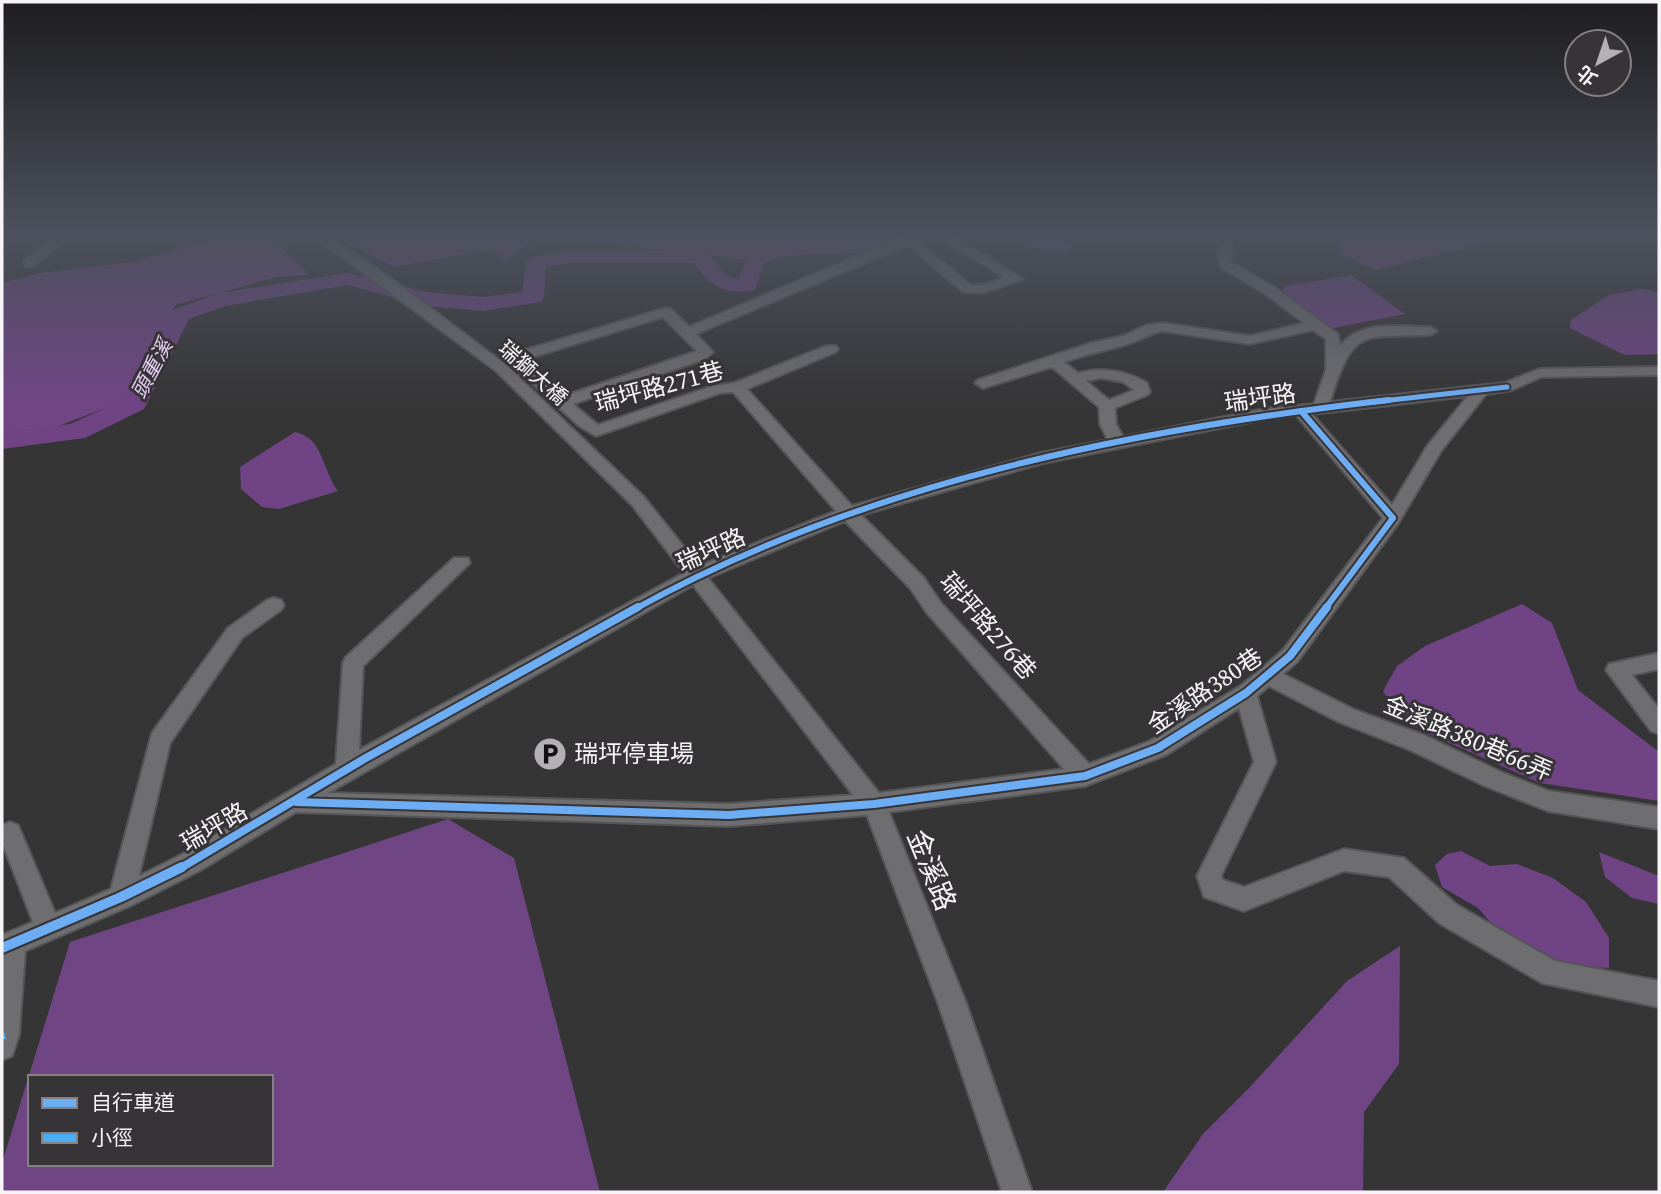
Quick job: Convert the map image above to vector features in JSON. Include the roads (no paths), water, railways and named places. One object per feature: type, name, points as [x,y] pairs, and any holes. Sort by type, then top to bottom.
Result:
[{"type":"street","name":"瑞獅大橋","points":[[400,292],[501,368],[638,501],[696,575]]},
{"type":"street","points":[[688,332],[783,292]]},
{"type":"street","points":[[1271,292],[1333,337],[1333,369]]},
{"type":"street","points":[[666,312],[688,332],[706,352],[562,402],[513,358],[666,312]]},
{"type":"street","points":[[982,383],[1096,346],[1128,339],[1147,329],[1163,327],[1250,340],[1315,325]]},
{"type":"street","points":[[1393,518],[1311,410],[1333,369],[1364,333],[1430,331]]},
{"type":"street","points":[[737,387],[831,349]]},
{"type":"street","points":[[1054,361],[1107,406],[1108,424],[1117,442]]},
{"type":"street","name":"瑞坪路","points":[[8,945],[121,897],[190,863],[347,770],[696,575],[848,513],[1041,458],[1265,414],[1507,387],[1539,373],[1659,371]]},
{"type":"street","points":[[1077,379],[1094,373],[1135,381],[1142,386],[1142,392],[1107,406]]},
{"type":"street","name":"瑞坪路271巷","points":[[562,402],[596,431],[718,389],[737,387],[848,513]]},
{"type":"street","name":"金溪路380巷","points":[[296,802],[729,815],[874,804],[1085,776],[1158,748],[1246,692],[1290,656],[1393,518],[1434,449],[1481,390]]},
{"type":"street","name":"瑞坪路276巷","points":[[848,513],[917,583],[934,608],[1085,776]]},
{"type":"street","points":[[347,770],[353,663],[461,563]]},
{"type":"street","name":"金溪路","points":[[696,575],[874,804],[952,1003],[1017,1192]]},
{"type":"street","points":[[121,897],[160,740],[235,633],[274,605]]},
{"type":"street","points":[[1659,661],[1616,670],[1659,724]]},
{"type":"street","name":"金溪路380巷66弄","points":[[1267,676],[1347,716],[1548,801],[1659,818]]},
{"type":"street","points":[[1246,692],[1265,762],[1209,876],[1213,889],[1244,899],[1344,860],[1395,866],[1448,914],[1551,974],[1659,995]]},
{"type":"street","points":[[10,833],[48,928]]},
{"type":"street","points":[[2,1046],[5,1035],[8,945]]},
{"type":"waterway","name":"頭重溪","points":[[2,441],[76,432],[135,404],[180,315],[220,300],[270,292]]},
{"type":"waterway","name":"頭重溪","points":[[398,292],[427,299],[483,304],[533,297],[533,292]]},
{"type":"place","name":"瑞坪停車場","points":[[550,754]]}]
